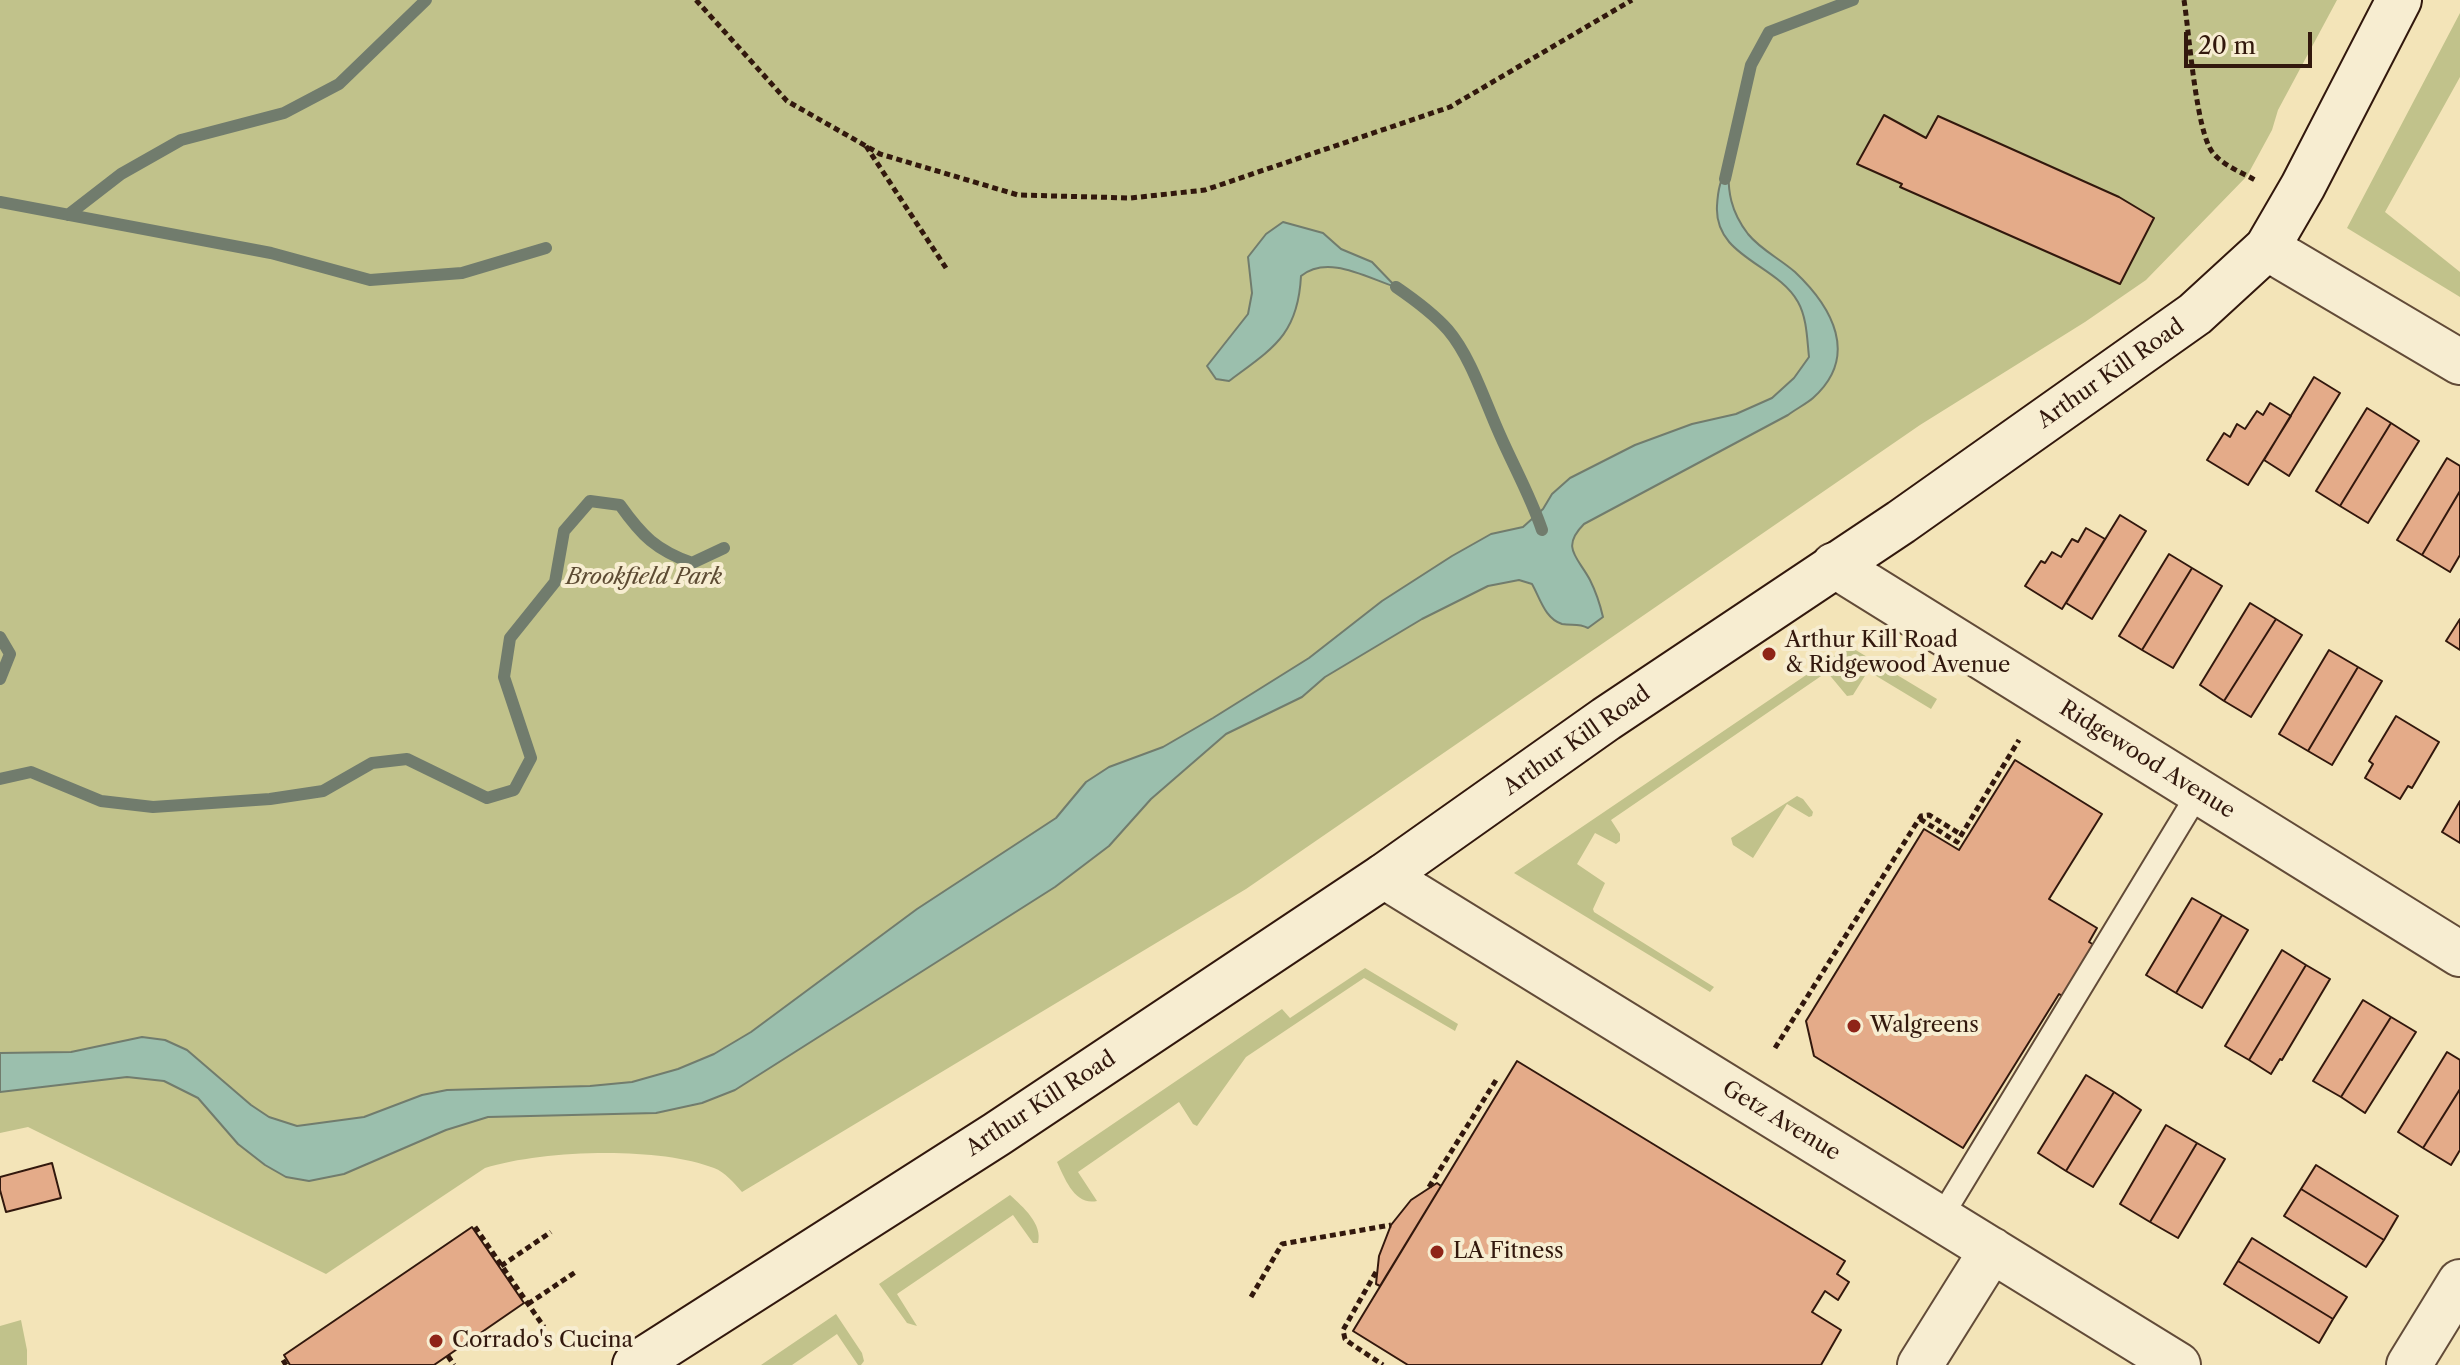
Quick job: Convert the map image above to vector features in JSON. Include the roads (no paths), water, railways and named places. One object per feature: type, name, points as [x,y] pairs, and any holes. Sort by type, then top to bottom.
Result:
[{"type":"street","name":"Arthur Kill Road","points":[[635,1365],[997,1134],[1384,876],[1606,719],[1901,522],[2195,314],[2267,248],[2303,186],[2399,0]]},
{"type":"street","points":[[2267,248],[2460,362]]},
{"type":"street","name":"Ridgewood Avenue","points":[[1834,565],[2460,954]]},
{"type":"street","name":"Getz Avenue","points":[[1384,876],[2178,1365]]},
{"type":"street","points":[[1920,1365],[1992,1250]]},
{"type":"street","points":[[2409,1365],[2460,1282]]},
{"type":"lane","points":[[1940,1219],[2199,792]]},
{"type":"waterway","points":[[68,215],[121,174],[181,140],[284,113],[339,84],[426,0]]},
{"type":"waterway","points":[[1725,179],[1751,65],[1769,32],[1853,0]]},
{"type":"waterway","points":[[0,202],[271,253],[370,280],[462,273],[546,248]]},
{"type":"waterway","points":[[1396,287],[1442,324],[1464,353],[1542,530]]},
{"type":"waterway","points":[[0,779],[31,772],[101,801],[153,807],[270,799],[323,791],[372,763],[407,759],[487,798],[514,790],[531,758],[504,677],[510,638],[555,582],[564,531],[590,501],[620,505],[651,541],[692,563],[724,548]]},
{"type":"waterway","points":[[0,637],[10,654],[0,679]]},
{"type":"place","name":"Arthur Kill Road & Ridgewood Avenue","points":[[1769,654]]},
{"type":"place","name":"Walgreens","points":[[1854,1026]]},
{"type":"place","name":"LA Fitness","points":[[1437,1252]]},
{"type":"place","name":"Corrado's Cucina","points":[[436,1341]]},
{"type":"park label","name":"Brookfield Park","points":[[644,578]]}]
